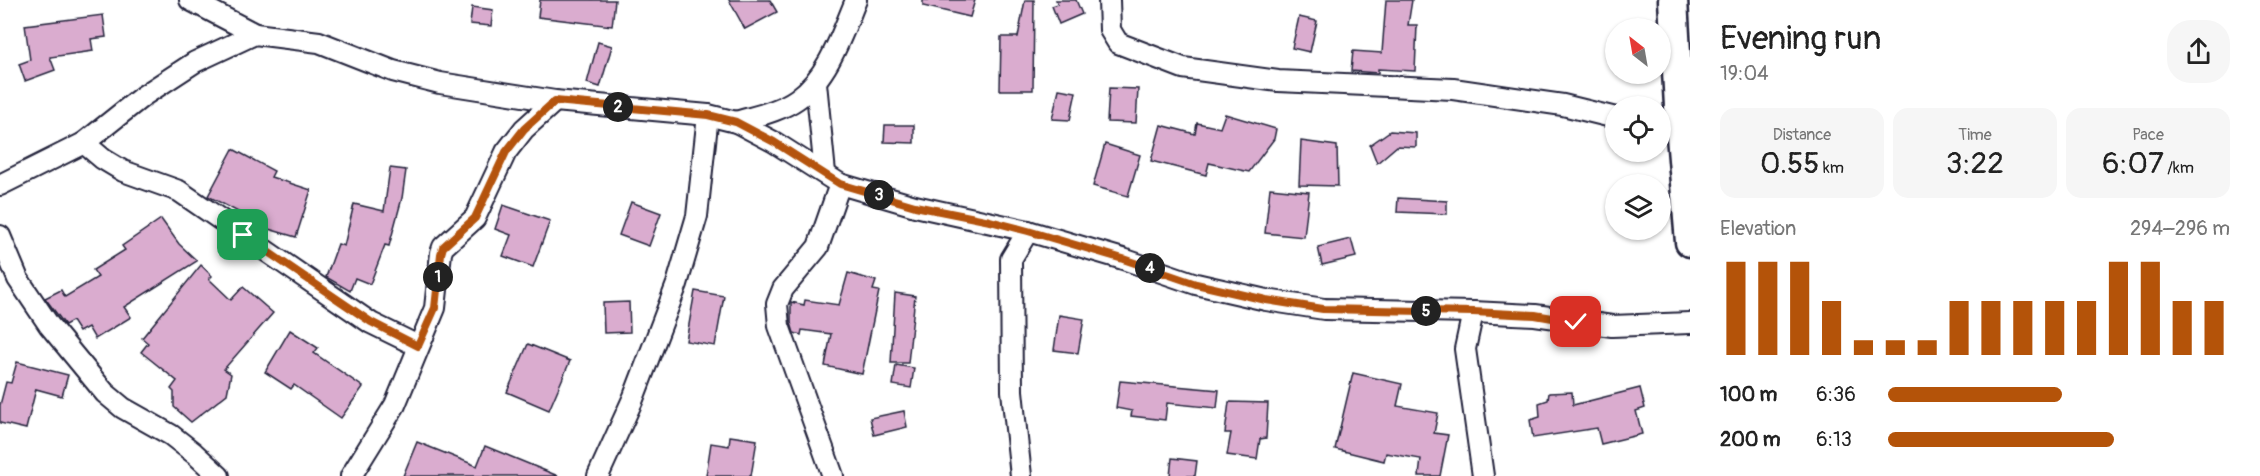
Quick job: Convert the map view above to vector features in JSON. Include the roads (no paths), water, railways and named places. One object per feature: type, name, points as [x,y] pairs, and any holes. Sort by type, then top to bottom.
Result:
[{"type":"main road","points":[[1671,96],[1673,0]]},
{"type":"main road","points":[[1671,127],[1687,175],[1690,243]]},
{"type":"street","points":[[190,0],[255,34],[319,42],[393,71],[440,83],[555,101],[708,115],[736,122],[774,142],[832,179],[915,206],[1028,231],[1123,259],[1196,284],[1266,300],[1323,309],[1535,315],[1612,326],[1690,323]]},
{"type":"street","points":[[736,122],[779,108],[796,99],[816,83],[842,34],[856,0]]},
{"type":"street","points":[[1108,0],[1110,30],[1118,43],[1183,68],[1278,81],[1453,89],[1563,105],[1605,115]]},
{"type":"street","points":[[0,185],[84,143],[143,96],[195,62],[255,34]]},
{"type":"street","points":[[816,83],[832,179],[818,247],[783,289],[777,304],[779,326],[833,476]]},
{"type":"street","points":[[351,476],[395,405],[435,308],[443,247],[475,218],[506,152],[524,129],[555,101]]},
{"type":"street","points":[[598,476],[633,399],[677,284],[697,216],[708,115]]},
{"type":"street","points":[[84,143],[103,159],[123,171],[179,191],[371,322],[418,346]]},
{"type":"street","points":[[1021,476],[1012,391],[1011,259],[1028,231]]},
{"type":"street","points":[[0,236],[18,279],[42,316],[105,393],[123,408],[171,435],[195,453],[219,476]]},
{"type":"street","points":[[1473,312],[1465,349],[1483,476]]}]
